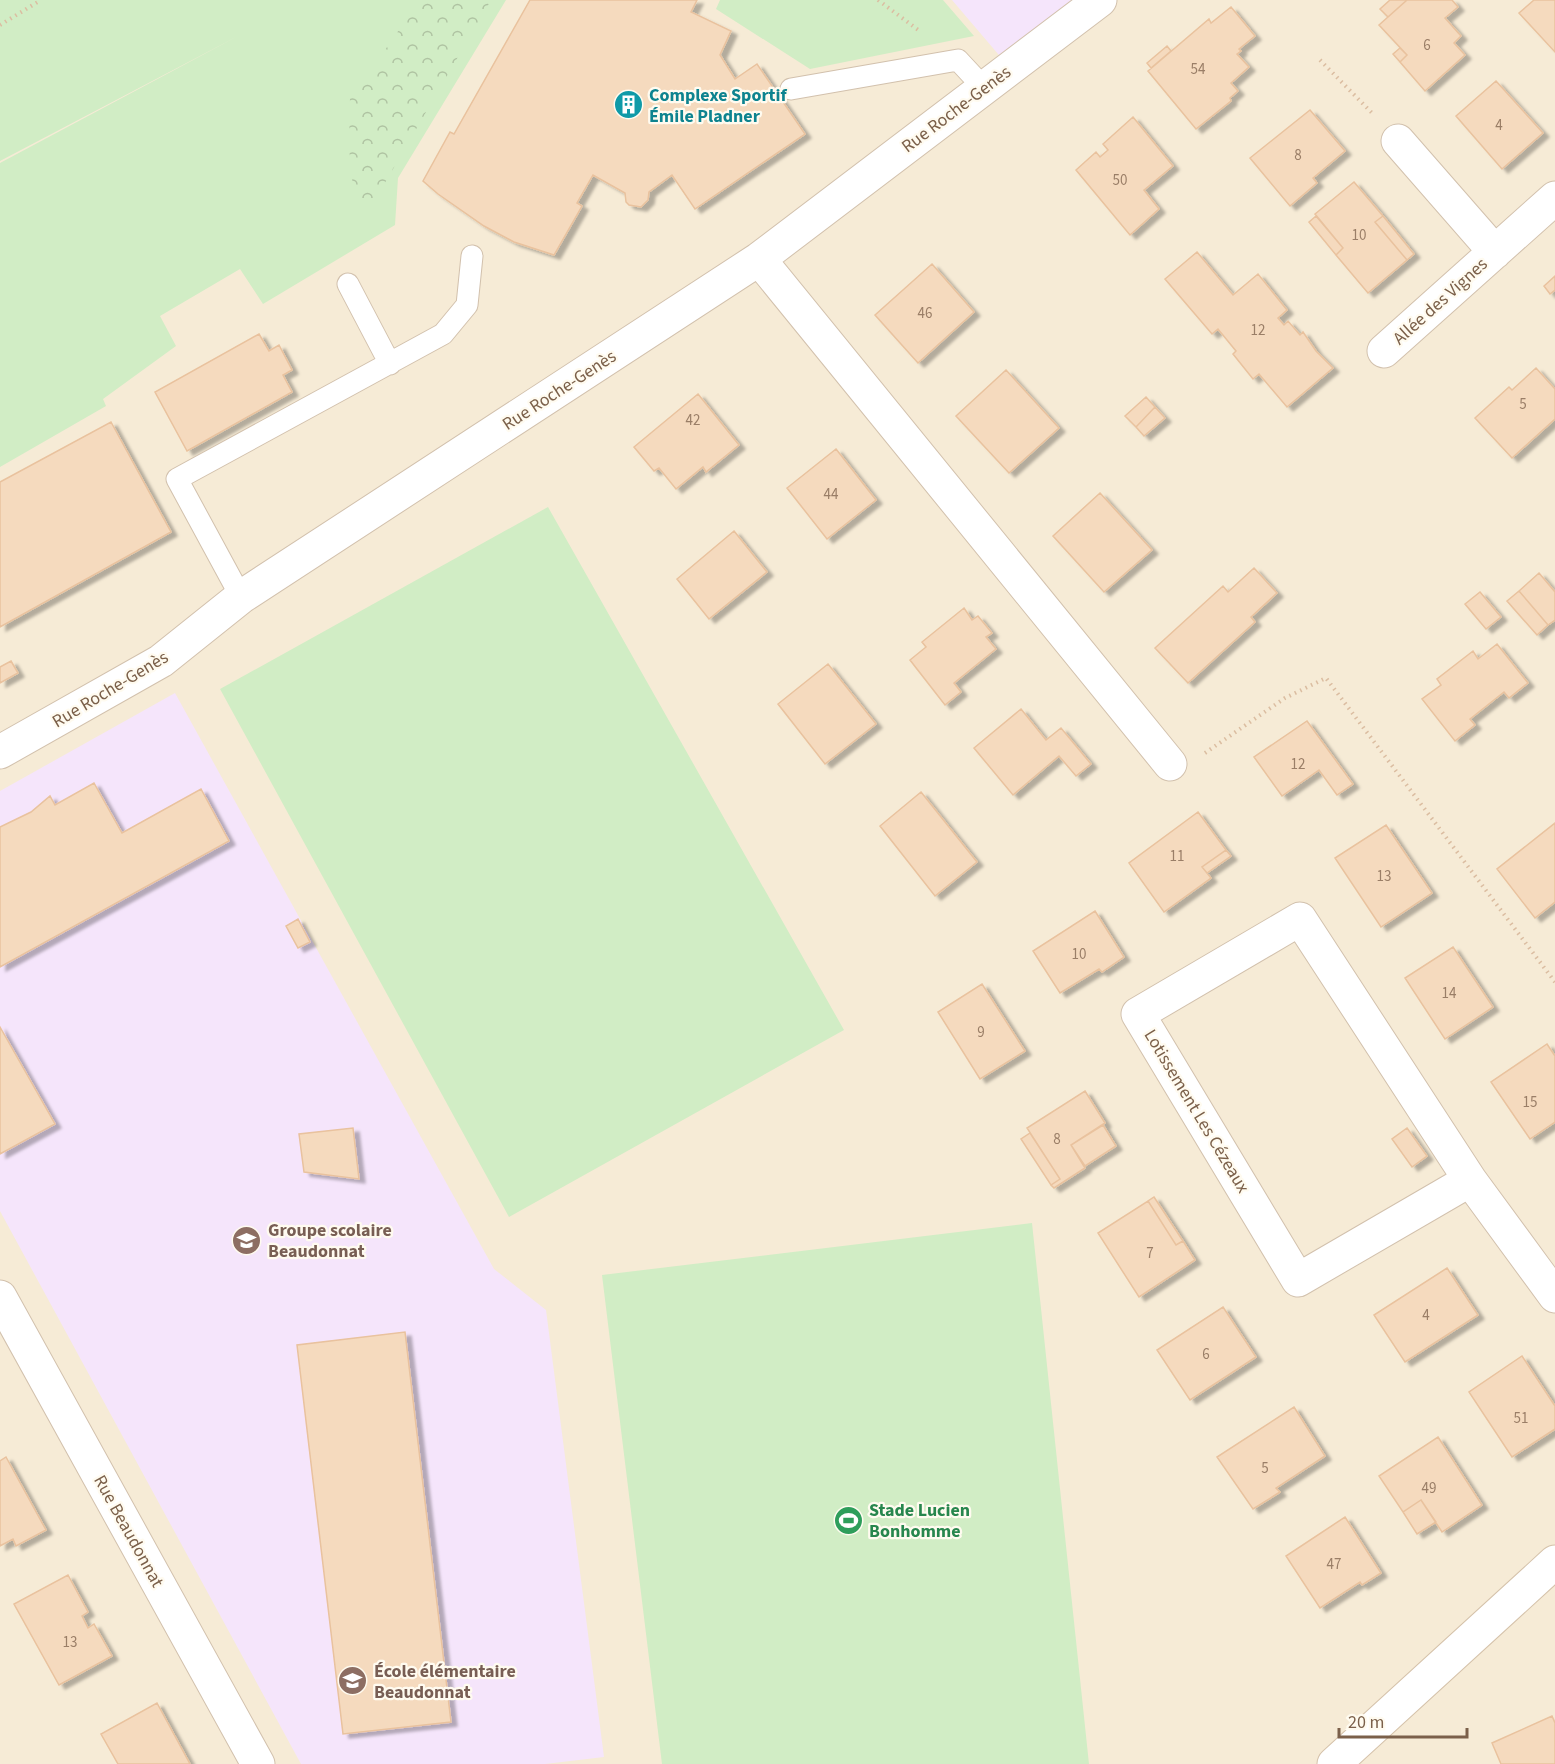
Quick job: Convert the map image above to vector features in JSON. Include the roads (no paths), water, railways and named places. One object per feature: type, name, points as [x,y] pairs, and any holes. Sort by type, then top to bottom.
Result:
[{"type":"street","name":"Rue Roche-Genès","points":[[0,752],[161,661],[241,597],[759,259],[1100,0]]},
{"type":"street","name":"Allée des Vignes","points":[[1398,141],[1495,252]]},
{"type":"street","name":"Allée des Vignes","points":[[1384,351],[1555,198]]},
{"type":"street","points":[[759,259],[1170,764]]},
{"type":"street","name":"Lotissement Les Cézeaux","points":[[1300,919],[1470,1180],[1298,1280],[1138,1014],[1300,919]]},
{"type":"street","points":[[1470,1180],[1555,1296]]},
{"type":"street","name":"Rue Beaudonnat","points":[[0,1297],[258,1764]]},
{"type":"street","points":[[1334,1764],[1555,1562]]},
{"type":"lane","points":[[790,88],[958,60],[984,88]]},
{"type":"lane","points":[[241,597],[177,479],[443,334],[467,305],[472,256]]},
{"type":"lane","points":[[348,284],[390,364]]},
{"type":"place","name":"Complexe Sportif Émile Pladner","points":[[628,105]]},
{"type":"place","name":"Groupe scolaire Beaudonnat","points":[[247,1240]]},
{"type":"place","name":"Stade Lucien Bonhomme","points":[[848,1520]]},
{"type":"place","name":"École élémentaire Beaudonnat","points":[[353,1681]]}]
